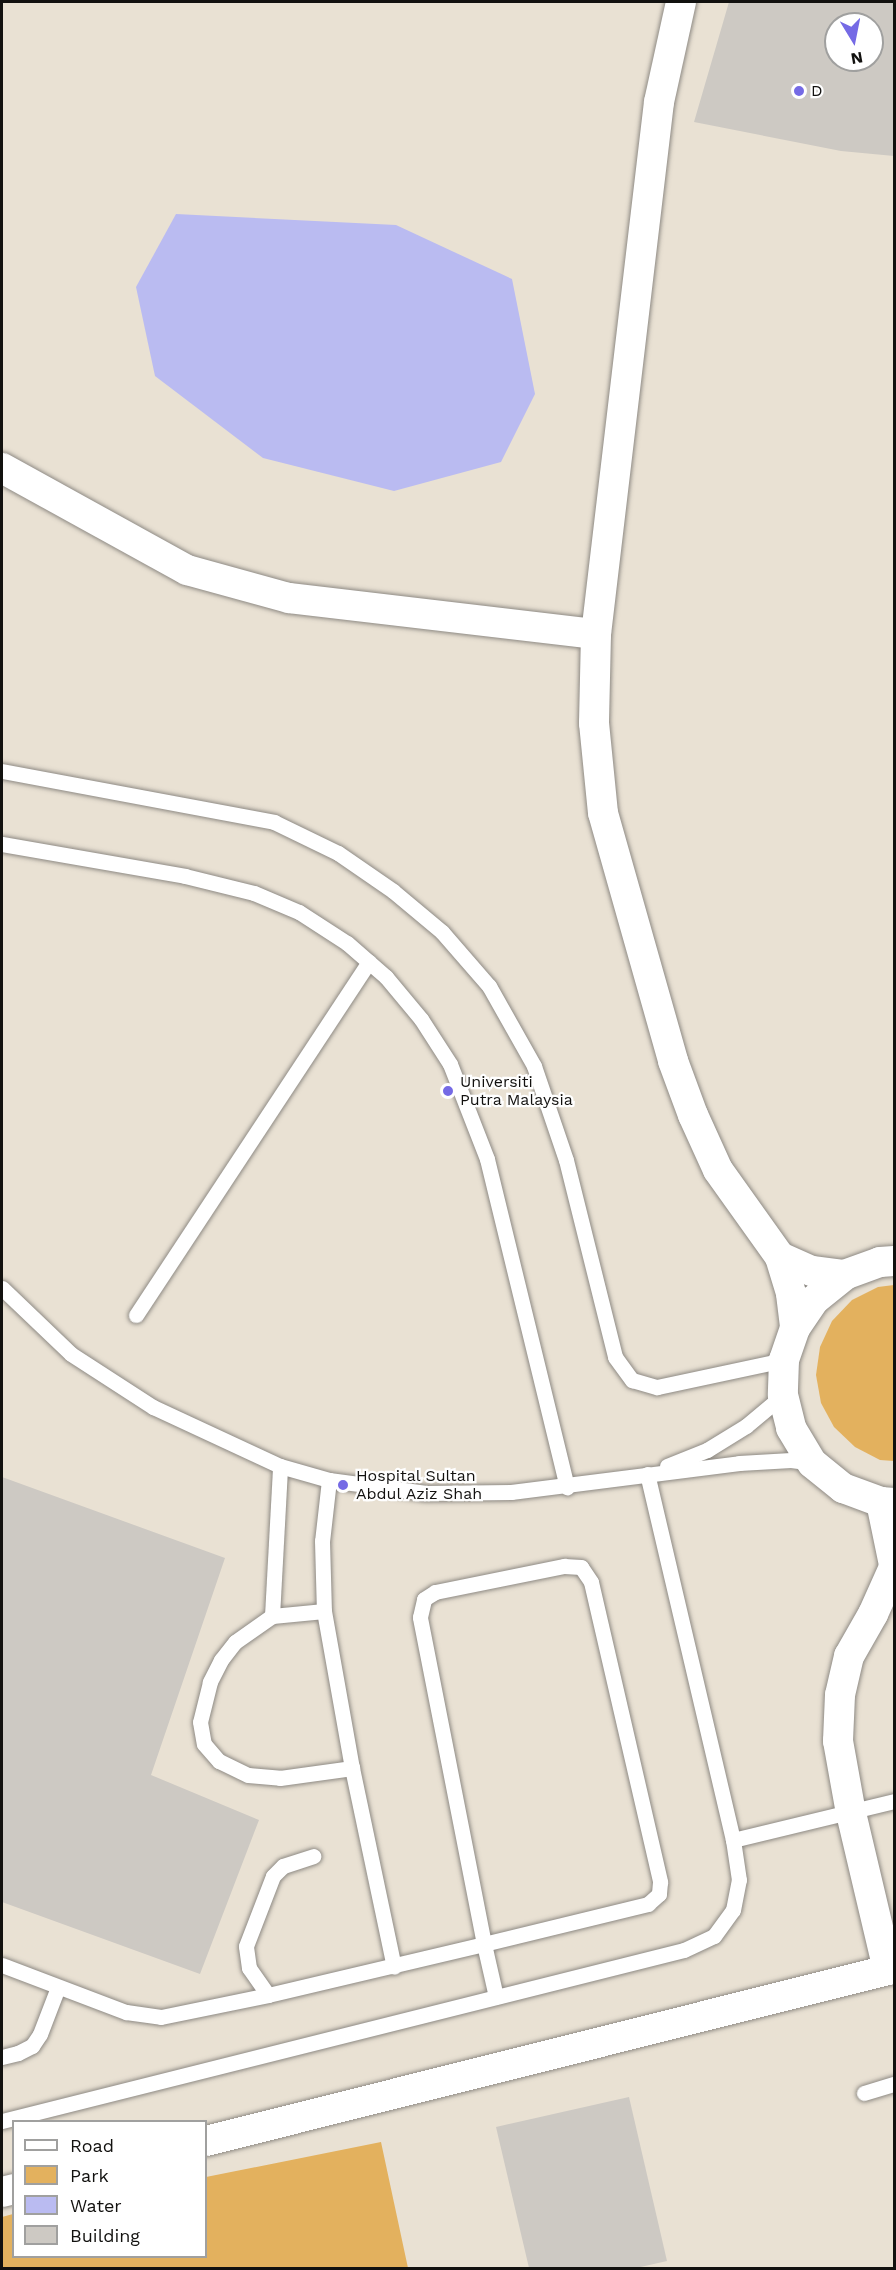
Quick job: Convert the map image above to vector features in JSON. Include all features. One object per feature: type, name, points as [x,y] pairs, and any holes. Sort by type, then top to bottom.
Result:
[{"type":"street","points":[[681,2],[659,102],[596,634],[594,723],[603,813],[673,1061],[693,1115],[718,1170],[780,1257],[791,1294],[795,1328]]},
{"type":"street","points":[[2,468],[187,570],[277,595],[596,634]]},
{"type":"street","points":[[780,1257],[812,1271],[845,1275]]},
{"type":"street","points":[[207,2141],[891,1970],[851,1813],[837,1741],[840,1695],[849,1656],[873,1614],[894,1566],[888,1503],[843,1488],[812,1462],[791,1428],[783,1395],[784,1360],[795,1328],[814,1300],[845,1275],[880,1262],[894,1261]]},
{"type":"lane","points":[[2,771],[274,822],[338,852],[393,891],[442,932],[489,986],[534,1066],[566,1160],[615,1357],[632,1380],[657,1387],[784,1360]]},
{"type":"lane","points":[[2,844],[185,876],[254,893],[299,912],[347,943],[386,977],[421,1018],[450,1064],[471,1113],[487,1159],[567,1487]]},
{"type":"lane","points":[[136,1315],[369,962]]},
{"type":"lane","points":[[2,1288],[71,1354],[144,1401],[280,1466],[329,1480],[426,1493],[512,1492],[567,1487],[647,1474],[739,1463],[791,1460],[812,1462]]},
{"type":"lane","points":[[647,1474],[707,1450],[746,1426],[783,1395]]},
{"type":"lane","points":[[272,1616],[280,1466]]},
{"type":"lane","points":[[2,2121],[684,1950],[714,1936],[733,1910],[740,1880],[733,1840],[647,1474]]},
{"type":"lane","points":[[329,1480],[322,1541],[324,1611],[352,1768],[394,1967]]},
{"type":"lane","points":[[2,1965],[126,2012],[161,2017],[394,1967],[484,1944],[648,1904],[659,1894],[660,1881],[591,1582],[581,1567],[564,1566],[435,1592],[424,1599],[420,1617],[484,1944],[496,1997]]},
{"type":"lane","points":[[324,1611],[272,1616],[235,1642],[221,1660],[210,1682],[200,1722],[204,1744],[219,1761],[248,1775],[280,1778],[352,1768]]},
{"type":"lane","points":[[733,1840],[894,1801]]},
{"type":"lane","points":[[268,1995],[249,1968],[246,1946],[273,1876],[283,1866],[313,1856]]},
{"type":"lane","points":[[2,2057],[32,2046],[40,2034],[58,1987]]},
{"type":"lane","points":[[864,2093],[894,2084]]},
{"type":"shaded area","name":"Universiti Putra Malaysia","points":[[2,2],[894,2],[894,2268],[2,2268]]},
{"type":"green space","points":[[894,1285],[894,1461],[880,1460],[855,1447],[834,1427],[821,1403],[816,1375],[820,1347],[832,1321],[852,1300],[878,1287]]},
{"type":"green space","points":[[381,2142],[408,2268],[2,2268],[2,2217],[12,2214],[12,2258],[207,2258],[207,2177]]},
{"type":"water","points":[[176,214],[396,225],[512,279],[535,394],[501,462],[394,491],[263,458],[155,376],[136,287]]},
{"type":"building","name":"D","points":[[729,2],[894,2],[894,156],[841,151],[694,122]]},
{"type":"building","points":[[2,1477],[225,1558],[151,1775],[259,1820],[200,1974],[2,1902]]},
{"type":"building","points":[[629,2097],[667,2261],[636,2268],[529,2268],[496,2127]]},
{"type":"place","name":"D","points":[[799,91]]},
{"type":"place","name":"Universiti Putra Malaysia","points":[[448,1091]]},
{"type":"place","name":"Hospital Sultan Abdul Aziz Shah","points":[[343,1485]]}]
